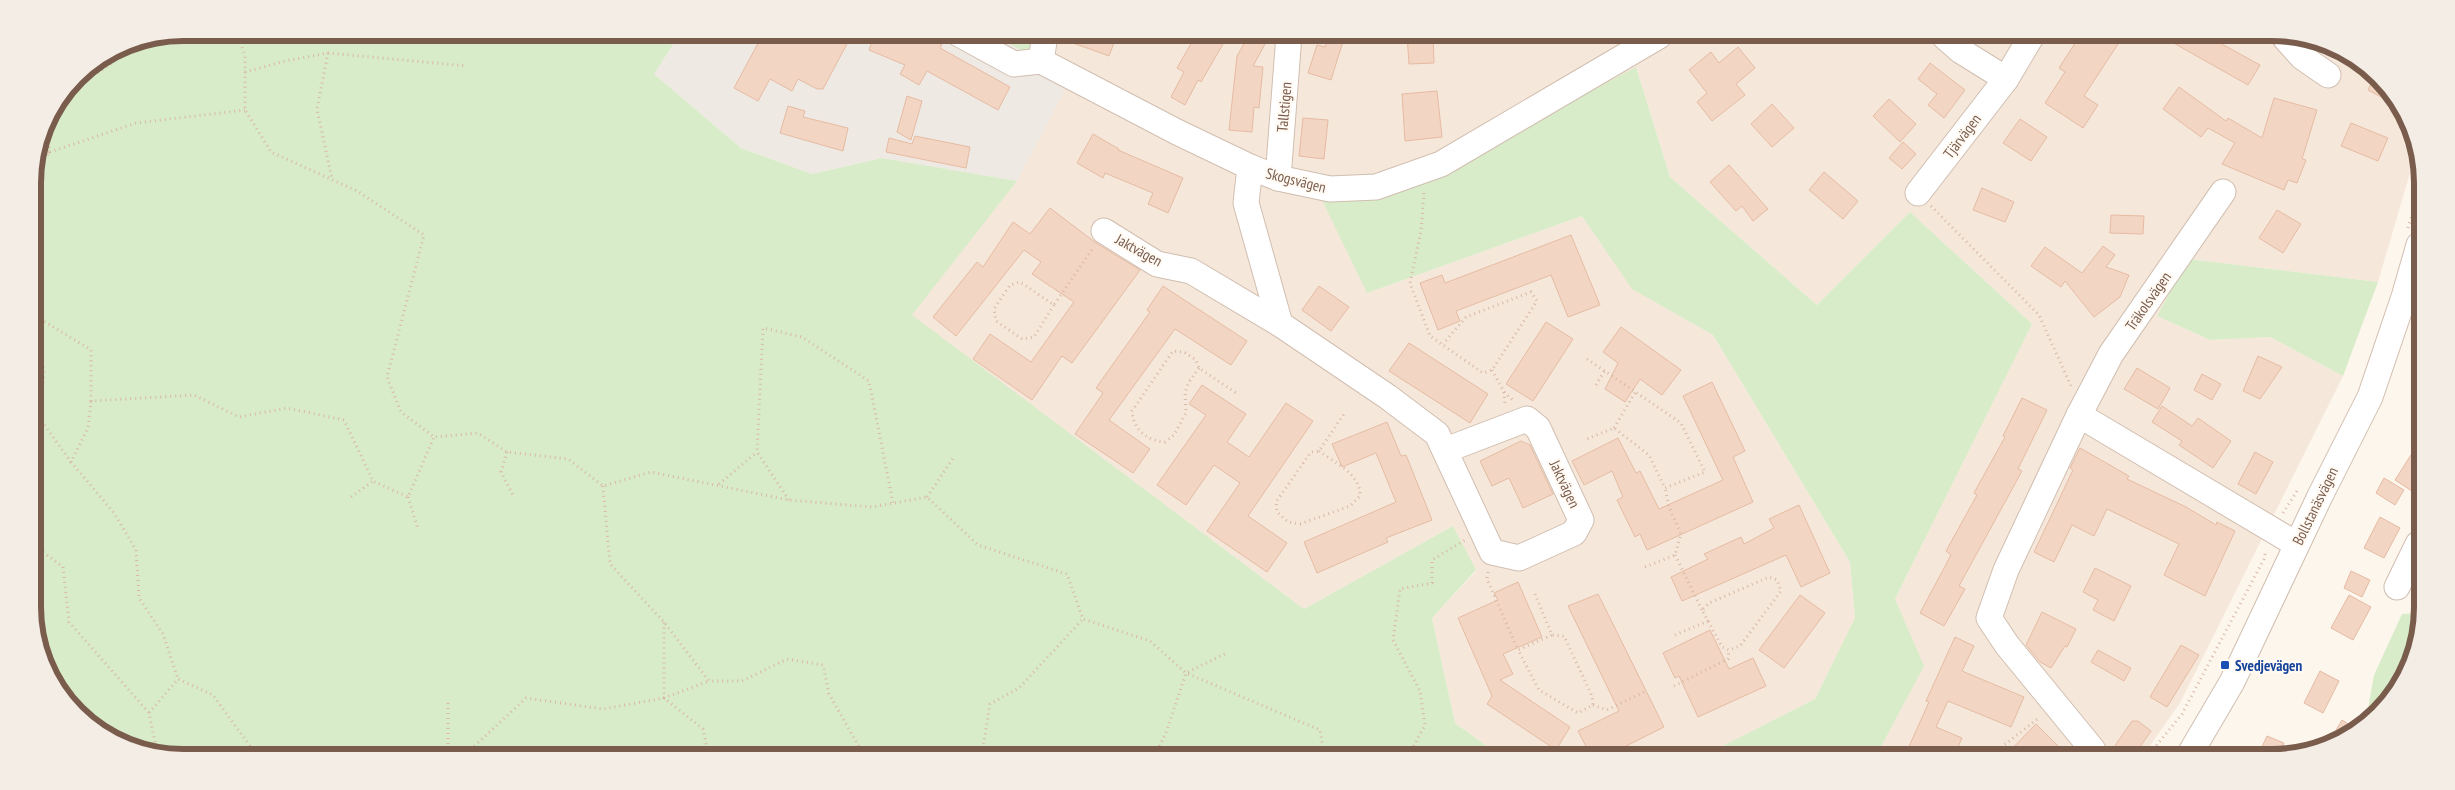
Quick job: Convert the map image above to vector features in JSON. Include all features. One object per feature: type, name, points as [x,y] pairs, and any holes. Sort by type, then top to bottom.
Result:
[{"type":"street","points":[[972,41],[1014,64],[1041,61],[1044,41]]},
{"type":"street","name":"Tallstigen","points":[[1278,178],[1289,41]]},
{"type":"street","name":"Skogsvägen","points":[[1041,61],[1177,132],[1250,167],[1278,178],[1330,189],[1376,187],[1441,164],[1646,41]]},
{"type":"street","points":[[1950,41],[1961,51],[2006,79]]},
{"type":"street","name":"Tjärvägen","points":[[1918,194],[2006,79],[2029,41]]},
{"type":"street","points":[[2289,42],[2302,56],[2328,75]]},
{"type":"street","points":[[1250,167],[1246,202],[1280,324]]},
{"type":"street","name":"Träkolsvägen","points":[[2080,415],[2111,354],[2223,192]]},
{"type":"street","name":"Jaktvägen","points":[[1104,231],[1157,264],[1191,271],[1280,324],[1437,434],[1487,541],[1519,558],[1574,533],[1582,520],[1538,428],[1527,419],[1446,450]]},
{"type":"street","name":"Bollstanäsvägen","points":[[2193,748],[2232,682],[2296,544],[2370,397],[2412,299],[2413,240]]},
{"type":"street","points":[[2092,748],[2007,645],[1989,618],[2006,570],[2080,415],[2296,544]]},
{"type":"street","points":[[2397,588],[2414,552]]},
{"type":"path","points":[[240,41],[245,56],[245,110],[271,152],[357,190],[424,235],[387,377],[401,412],[434,436],[478,433],[507,452],[568,459],[603,486],[610,564],[664,622],[709,681]]},
{"type":"path","points":[[245,72],[285,61],[328,53],[468,66]]},
{"type":"path","points":[[328,53],[317,109],[332,179]]},
{"type":"path","points":[[86,79],[119,57]]},
{"type":"path","points":[[43,160],[50,152],[136,123],[245,110]]},
{"type":"path","points":[[48,139],[50,152]]},
{"type":"path","points":[[45,150],[50,152]]},
{"type":"path","points":[[1441,164],[1422,195],[1421,231],[1410,283],[1430,336],[1483,373],[1492,370],[1537,301],[1531,292],[1466,317],[1443,344]]},
{"type":"path","points":[[1918,194],[2039,315],[2073,391],[2080,415]]},
{"type":"path","points":[[1054,305],[1020,282],[1010,285],[994,309],[996,321],[1022,339],[1034,337],[1104,231]]},
{"type":"path","points":[[42,320],[91,350],[91,401],[88,428],[71,462]]},
{"type":"path","points":[[789,500],[757,452],[763,328],[802,337],[869,380],[893,503]]},
{"type":"path","points":[[1199,368],[1189,382],[1185,392],[1186,413],[1174,435],[1165,442],[1155,442],[1132,423],[1132,411],[1173,352],[1184,352],[1196,360],[1199,368],[1236,393]]},
{"type":"path","points":[[41,403],[44,373],[42,354]]},
{"type":"path","points":[[1588,358],[1681,423],[1705,472],[1665,488]]},
{"type":"path","points":[[1492,370],[1504,392],[1505,414],[1510,425]]},
{"type":"path","points":[[1596,385],[1605,370]]},
{"type":"path","points":[[1588,439],[1614,428],[1636,391]]},
{"type":"path","points":[[91,401],[194,395],[239,417],[287,408],[344,420],[373,481],[408,497]]},
{"type":"path","points":[[1319,452],[1344,414]]},
{"type":"path","points":[[41,422],[71,462],[114,513],[136,550],[139,598],[164,634],[178,679],[213,695],[253,749]]},
{"type":"path","points":[[1614,428],[1650,455],[1665,488],[1669,507],[1681,534],[1675,555],[1702,610],[1708,622],[1722,647],[1729,650],[1740,646],[1781,591],[1777,580],[1769,577],[1709,603],[1702,610]]},
{"type":"path","points":[[418,529],[408,497],[434,436]]},
{"type":"path","points":[[507,452],[501,472],[514,497]]},
{"type":"path","points":[[718,484],[757,452]]},
{"type":"path","points":[[1311,452],[1319,452],[1355,478],[1360,487],[1360,496],[1350,506],[1300,524],[1288,522],[1277,512],[1276,502],[1311,452]]},
{"type":"path","points":[[603,486],[651,472],[718,484],[789,500],[872,507],[926,497],[954,457]]},
{"type":"path","points":[[351,497],[373,481]]},
{"type":"path","points":[[2154,748],[2182,714],[2264,559],[2270,530],[2299,488]]},
{"type":"path","points":[[926,497],[978,545],[1067,574],[1083,618]]},
{"type":"path","points":[[1413,748],[1425,725],[1420,691],[1394,640],[1400,589],[1432,582],[1432,560],[1487,541],[1487,579],[1518,650],[1539,690],[1578,713],[1593,705],[1606,710],[1644,692]]},
{"type":"path","points":[[41,551],[63,567],[69,622],[149,713],[156,746]]},
{"type":"path","points":[[1645,567],[1675,555]]},
{"type":"path","points":[[1535,594],[1552,635]]},
{"type":"path","points":[[1083,618],[1150,641],[1186,673],[1320,730],[1323,748]]},
{"type":"path","points":[[983,749],[990,704],[1019,688],[1083,618]]},
{"type":"path","points":[[664,622],[664,698]]},
{"type":"path","points":[[1675,635],[1708,622]]},
{"type":"path","points":[[1518,650],[1552,635],[1564,636],[1592,696],[1593,705]]},
{"type":"path","points":[[1674,686],[1728,659],[1729,650]]},
{"type":"path","points":[[1158,749],[1166,733],[1186,673],[1227,653]]},
{"type":"path","points":[[471,749],[526,698],[603,710],[664,698],[709,681],[742,681],[787,659],[823,665],[829,694],[860,749]]},
{"type":"path","points":[[149,713],[178,679]]},
{"type":"path","points":[[664,698],[703,729],[707,749]]},
{"type":"path","points":[[448,703],[448,749]]},
{"type":"path","points":[[2000,748],[2027,729],[2056,704]]},
{"type":"shaded area","points":[[675,41],[1004,41],[1030,55],[1068,84],[1017,181],[882,158],[812,174],[741,148],[654,74]]},
{"type":"shaded area","points":[[1034,41],[2291,42],[2309,46],[2335,56],[2366,76],[2379,89],[2399,120],[2413,163],[2378,282],[2188,259],[2157,316],[2210,340],[2270,337],[2343,376],[2180,703],[2148,748],[1880,748],[1923,666],[1895,599],[2032,324],[1910,212],[1817,305],[1670,177],[1636,67],[1367,293],[1582,216],[1633,289],[1713,335],[1850,562],[1855,619],[1815,699],[1718,748],[1490,748],[1455,723],[1432,618],[1476,571],[1453,526],[1304,609],[911,315],[1017,181]]},
{"type":"green space","points":[[675,41],[654,74],[741,148],[812,174],[882,158],[1017,181],[912,315],[1304,609],[1453,526],[1476,570],[1432,618],[1455,723],[1490,748],[183,749],[164,748],[129,738],[97,720],[70,693],[56,670],[49,653],[42,626],[42,164],[52,129],[65,104],[89,76],[112,60],[129,52],[164,42]]},
{"type":"green space","points":[[1004,41],[1034,41],[1030,55]]},
{"type":"green space","points":[[1636,67],[1670,177],[1817,305],[1910,212],[2032,324],[1895,599],[1924,666],[1880,748],[1718,748],[1815,699],[1855,618],[1850,562],[1713,335],[1632,289],[1582,216],[1367,293],[1321,198],[1448,168]]},
{"type":"green space","points":[[2188,259],[2378,282],[2343,376],[2270,337],[2210,340],[2157,316]]},
{"type":"green space","points":[[2414,613],[2413,626],[2406,653],[2390,686],[2379,701],[2368,711],[2374,675],[2402,614]]},
{"type":"building","points":[[759,41],[848,42],[823,89],[817,89],[798,79],[792,91],[770,79],[758,101],[734,88]]},
{"type":"building","points":[[872,41],[935,41],[942,45],[940,48],[1010,87],[998,110],[927,71],[919,85],[900,74],[905,65],[869,50]]},
{"type":"building","points":[[1067,41],[1115,41],[1109,56]]},
{"type":"building","points":[[1193,41],[1218,41],[1223,44],[1201,82],[1198,80],[1185,105],[1171,97],[1184,72],[1177,68]]},
{"type":"building","points":[[1246,41],[1267,41],[1253,66],[1263,67],[1259,108],[1254,107],[1252,132],[1229,130],[1237,56]]},
{"type":"building","points":[[1328,41],[1343,41],[1331,80],[1308,73],[1317,45],[1325,47]]},
{"type":"building","points":[[1407,41],[1433,41],[1434,63],[1409,64]]},
{"type":"building","points":[[2076,41],[2114,41],[2118,44],[2084,96],[2098,105],[2083,128],[2045,103],[2065,72],[2059,68]]},
{"type":"building","points":[[2170,41],[2216,41],[2260,65],[2248,85]]},
{"type":"building","points":[[1738,47],[1755,68],[1736,84],[1745,95],[1712,121],[1697,102],[1707,93],[1689,70],[1711,52],[1719,63]]},
{"type":"building","points":[[1930,63],[1965,90],[1944,118],[1928,105],[1937,94],[1918,79]]},
{"type":"building","points":[[2372,82],[2387,100],[2368,90]]},
{"type":"building","points":[[2179,87],[2226,121],[2228,118],[2262,138],[2274,98],[2317,110],[2302,159],[2306,160],[2297,183],[2288,180],[2284,190],[2222,164],[2235,143],[2208,128],[2201,137],[2163,109]]},
{"type":"building","points":[[1437,91],[1442,137],[1405,141],[1402,94]]},
{"type":"building","points":[[907,96],[922,101],[911,140],[897,132]]},
{"type":"building","points":[[1889,99],[1916,124],[1900,142],[1873,116]]},
{"type":"building","points":[[1772,104],[1794,128],[1772,147],[1751,124]]},
{"type":"building","points":[[788,106],[805,111],[803,117],[848,128],[843,151],[780,133]]},
{"type":"building","points":[[1303,118],[1328,120],[1324,159],[1299,156]]},
{"type":"building","points":[[2020,119],[2047,137],[2031,161],[2003,143]]},
{"type":"building","points":[[2351,123],[2388,138],[2378,161],[2341,146]]},
{"type":"building","points":[[1093,134],[1118,150],[1183,178],[1168,213],[1148,204],[1153,193],[1105,173],[1103,178],[1077,163]]},
{"type":"building","points":[[915,136],[970,147],[966,168],[886,152],[889,138],[912,144]]},
{"type":"building","points":[[1903,142],[1916,154],[1902,169],[1889,158]]},
{"type":"building","points":[[1729,165],[1768,209],[1753,221],[1742,206],[1736,211],[1710,182]]},
{"type":"building","points":[[1824,172],[1858,201],[1843,219],[1809,190]]},
{"type":"building","points":[[1982,188],[2014,202],[2005,222],[1973,210]]},
{"type":"building","points":[[1050,208],[1096,243],[1140,270],[1072,363],[1062,356],[1032,400],[973,359],[990,334],[1031,362],[1074,302],[1032,274],[1041,262],[1024,250],[956,336],[933,317],[977,262],[983,267],[1013,222],[1030,234]]},
{"type":"building","points":[[2277,210],[2301,224],[2283,253],[2259,238]]},
{"type":"building","points":[[2111,215],[2144,216],[2143,234],[2110,233]]},
{"type":"building","points":[[1571,235],[1600,305],[1568,317],[1551,275],[1456,311],[1460,321],[1438,330],[1420,283],[1442,275],[1445,283]]},
{"type":"building","points":[[2103,246],[2115,255],[2106,267],[2129,275],[2120,297],[2094,317],[2065,281],[2061,287],[2031,266],[2045,247],[2082,273]]},
{"type":"building","points":[[1163,286],[1247,341],[1231,365],[1175,329],[1109,420],[1150,449],[1133,473],[1075,434],[1103,393],[1096,388],[1150,312],[1147,310]]},
{"type":"building","points":[[1319,286],[1349,307],[1331,331],[1302,310]]},
{"type":"building","points":[[1546,322],[1573,339],[1533,401],[1506,384]]},
{"type":"building","points":[[1621,327],[1681,370],[1662,395],[1640,379],[1625,402],[1605,389],[1618,363],[1603,352]]},
{"type":"building","points":[[1409,343],[1488,394],[1470,423],[1389,371]]},
{"type":"building","points":[[2258,356],[2282,367],[2260,399],[2243,391]]},
{"type":"building","points":[[2137,368],[2170,388],[2158,409],[2124,389]]},
{"type":"building","points":[[2202,374],[2221,384],[2212,400],[2194,390]]},
{"type":"building","points":[[1712,382],[1745,451],[1733,457],[1753,502],[1647,550],[1640,534],[1635,537],[1617,500],[1623,497],[1612,471],[1584,485],[1572,461],[1618,438],[1636,473],[1640,471],[1659,509],[1723,480],[1683,396]]},
{"type":"building","points":[[1202,385],[1246,414],[1227,442],[1249,457],[1286,403],[1313,421],[1248,516],[1287,543],[1267,572],[1207,531],[1240,483],[1214,465],[1186,505],[1157,485],[1206,415],[1189,404]]},
{"type":"building","points":[[2022,398],[2047,410],[2018,469],[2022,471],[1959,586],[1965,589],[1944,626],[1920,613],[1951,555],[1946,551],[1977,495],[1974,493],[2005,437],[2003,436]]},
{"type":"building","points":[[2162,406],[2192,426],[2198,418],[2231,441],[2213,468],[2179,445],[2182,441],[2152,422]]},
{"type":"building","points":[[1387,422],[1401,456],[1406,455],[1432,520],[1386,538],[1388,542],[1317,573],[1304,542],[1396,502],[1376,453],[1342,467],[1332,444]]},
{"type":"building","points":[[1521,441],[1530,445],[1553,494],[1523,508],[1509,478],[1492,486],[1480,461]]},
{"type":"building","points":[[2080,448],[2129,476],[2127,479],[2186,507],[2216,525],[2217,522],[2235,531],[2205,596],[2164,575],[2179,544],[2107,509],[2094,536],[2072,525],[2054,562],[2034,552],[2073,470],[2070,468]]},
{"type":"building","points":[[2414,450],[2414,492],[2395,480]]},
{"type":"building","points":[[2255,452],[2273,462],[2256,494],[2238,484]]},
{"type":"building","points":[[2384,478],[2404,490],[2395,505],[2376,493]]},
{"type":"building","points":[[1799,505],[1830,573],[1801,587],[1786,555],[1682,601],[1671,577],[1708,559],[1704,554],[1741,537],[1744,544],[1774,528],[1769,519]]},
{"type":"building","points":[[2380,517],[2400,528],[2384,558],[2364,548]]},
{"type":"building","points":[[2095,568],[2131,586],[2114,621],[2093,610],[2098,600],[2083,592]]},
{"type":"building","points":[[2351,571],[2370,580],[2362,597],[2344,588]]},
{"type":"building","points":[[1518,582],[1542,637],[1503,654],[1513,674],[1500,680],[1570,727],[1557,748],[1554,748],[1487,704],[1492,696],[1458,618],[1498,600],[1494,593]]},
{"type":"building","points":[[1598,594],[1664,727],[1621,748],[1587,748],[1578,731],[1619,711],[1568,606]]},
{"type":"building","points":[[1800,595],[1825,613],[1784,668],[1759,650]]},
{"type":"building","points":[[2349,595],[2371,607],[2353,640],[2331,628]]},
{"type":"building","points":[[2042,612],[2076,629],[2067,647],[2065,646],[2051,668],[2040,662],[2026,645]]},
{"type":"building","points":[[1710,630],[1729,669],[1753,658],[1766,686],[1698,717],[1679,676],[1675,678],[1663,653]]},
{"type":"building","points":[[1955,637],[1974,646],[1962,671],[2024,697],[2011,727],[1948,701],[1936,727],[1962,738],[1957,748],[1908,748],[1929,702],[1926,701]]},
{"type":"building","points":[[2181,645],[2199,655],[2167,707],[2150,697]]},
{"type":"building","points":[[2098,650],[2131,668],[2124,681],[2091,662]]},
{"type":"building","points":[[2320,671],[2339,681],[2323,713],[2304,703]]},
{"type":"building","points":[[2342,720],[2350,725],[2343,730],[2333,735]]},
{"type":"building","points":[[2132,721],[2138,721],[2151,731],[2139,748],[2113,748]]},
{"type":"building","points":[[2036,724],[2060,748],[2013,748]]},
{"type":"building","points":[[2267,736],[2284,743],[2281,748],[2261,748]]},
{"type":"place","name":"Svedjevägen","points":[[2225,665]]}]
